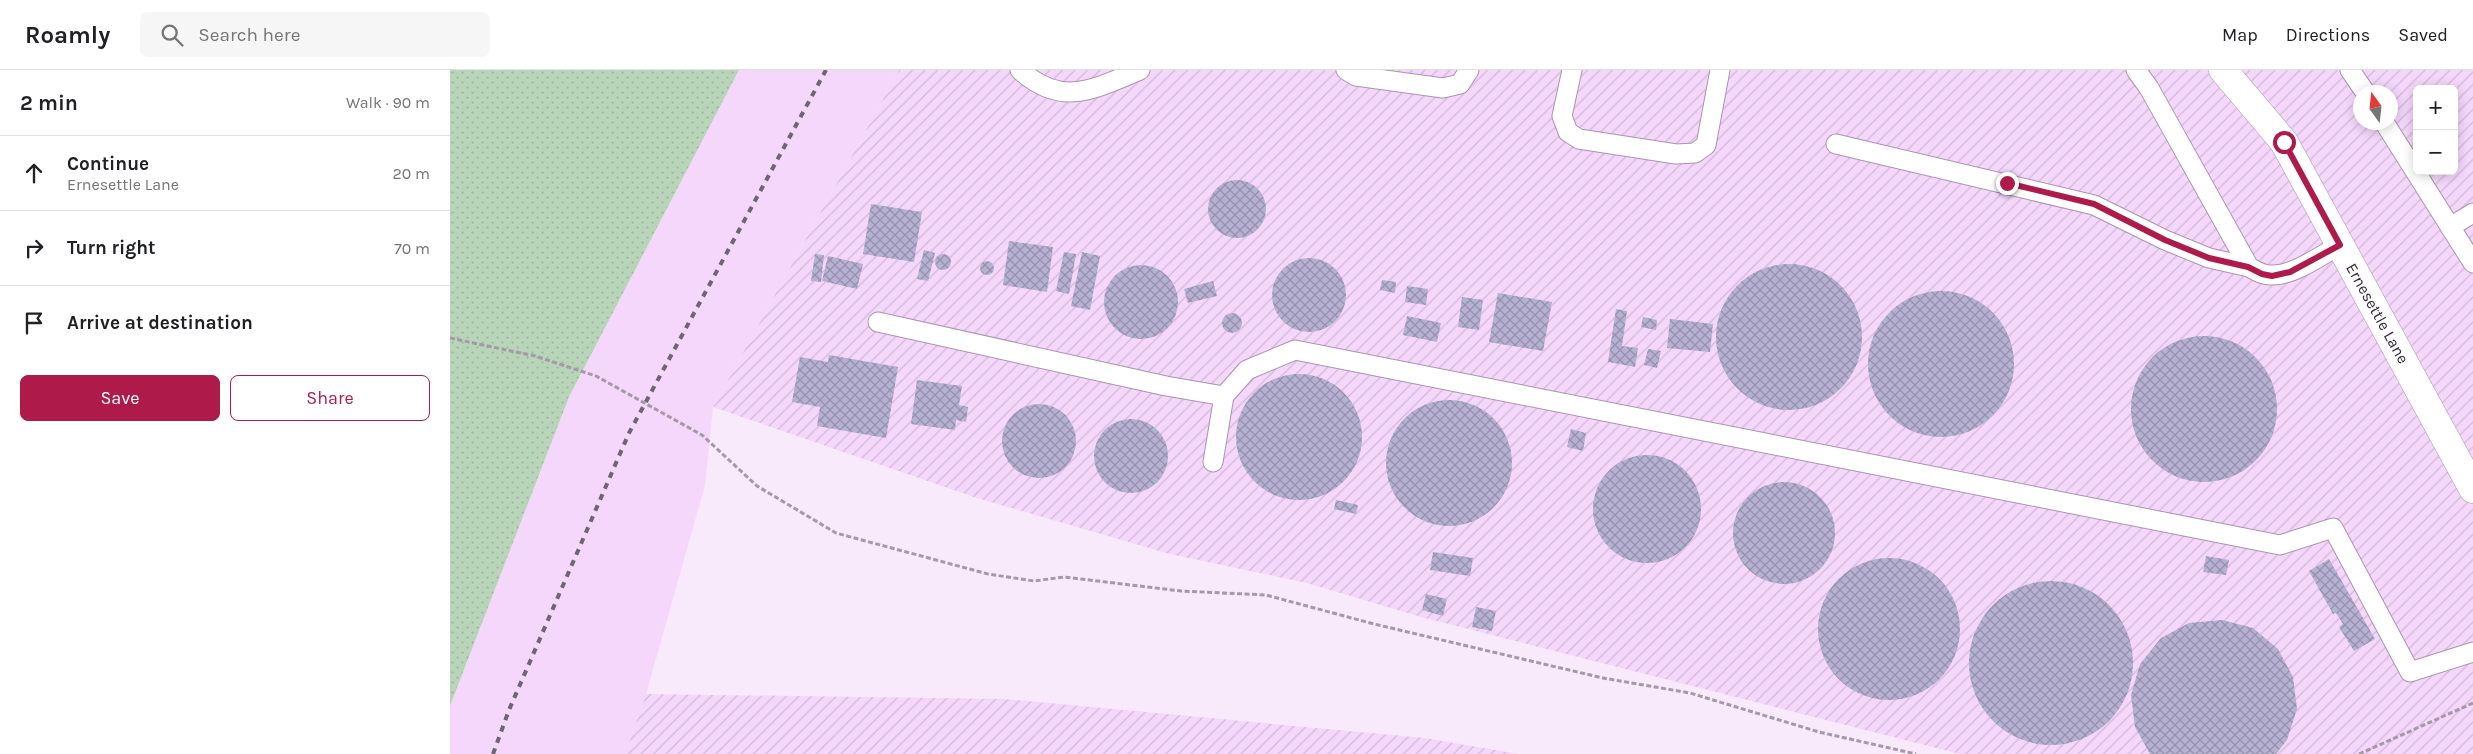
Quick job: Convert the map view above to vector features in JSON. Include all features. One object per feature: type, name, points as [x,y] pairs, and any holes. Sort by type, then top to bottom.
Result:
[{"type":"street","name":"Ernesettle Lane","points":[[2223,70],[2284,142],[2473,489]]},
{"type":"lane","points":[[1020,70],[1034,83],[1060,93],[1097,88],[1140,70]]},
{"type":"lane","points":[[1346,70],[1356,76],[1443,88],[1460,84],[1469,70]]},
{"type":"lane","points":[[1572,70],[1562,116],[1568,132],[1579,139],[1676,154],[1695,154],[1706,145],[1720,70]]},
{"type":"lane","points":[[2136,70],[2154,96],[2248,267]]},
{"type":"lane","points":[[2350,70],[2360,85]]},
{"type":"lane","points":[[2389,130],[2473,263]]},
{"type":"lane","points":[[1836,144],[2094,204],[2165,240],[2209,258],[2248,267],[2262,274],[2272,276],[2290,272],[2340,245]]},
{"type":"lane","points":[[2450,227],[2473,213]]},
{"type":"lane","points":[[878,322],[1166,386],[1224,396]]},
{"type":"lane","points":[[1214,462],[1224,396],[1247,370],[1295,350],[2280,545],[2333,528],[2410,672],[2473,652]]},
{"type":"path","points":[[450,338],[535,356],[596,376],[702,435],[757,486],[836,533],[988,574],[1034,581],[1064,577],[1182,591],[1266,595],[1374,624],[1594,676],[1690,693],[1820,732],[1916,754]]},
{"type":"path","points":[[2359,754],[2429,721],[2473,703]]},
{"type":"shaded area","points":[[739,70],[899,70],[713,407],[705,485],[646,694],[625,754],[450,754],[450,706],[569,397]]},
{"type":"shaded area","points":[[899,70],[2473,70],[2473,754],[1960,754],[1421,617],[1307,583],[1170,554],[977,498],[713,407]]},
{"type":"shaded area","points":[[646,694],[1004,699],[1425,738],[1518,754],[625,754]]},
{"type":"green space","points":[[450,70],[739,70],[569,397],[450,706]]},
{"type":"building","points":[[1237,180],[1253,185],[1261,193],[1266,209],[1261,225],[1253,233],[1237,238],[1221,233],[1213,225],[1208,209],[1213,193],[1221,185]]},
{"type":"building","points":[[871,204],[922,212],[914,262],[863,254]]},
{"type":"building","points":[[1009,241],[1053,247],[1047,292],[1003,285]]},
{"type":"building","points":[[924,250],[935,253],[928,281],[917,279]]},
{"type":"building","points":[[1064,252],[1076,254],[1069,294],[1056,291]]},
{"type":"building","points":[[1082,252],[1100,256],[1090,310],[1071,306]]},
{"type":"building","points":[[815,254],[824,255],[821,282],[811,281]]},
{"type":"building","points":[[943,254],[951,262],[943,270],[935,262]]},
{"type":"building","points":[[828,256],[863,264],[857,289],[822,281]]},
{"type":"building","points":[[1302,258],[1316,258],[1330,264],[1340,274],[1346,288],[1344,309],[1330,326],[1316,332],[1302,332],[1288,326],[1278,316],[1272,302],[1272,288],[1278,274],[1288,264]]},
{"type":"building","points":[[987,261],[992,263],[994,268],[992,273],[987,275],[982,273],[980,268],[982,263]]},
{"type":"building","points":[[1789,264],[1817,270],[1840,286],[1856,309],[1862,337],[1856,365],[1840,388],[1817,404],[1789,410],[1761,404],[1738,388],[1722,365],[1716,337],[1722,309],[1738,286],[1761,270]]},
{"type":"building","points":[[1134,265],[1148,265],[1162,271],[1172,281],[1178,295],[1176,316],[1162,333],[1148,339],[1134,339],[1120,333],[1110,323],[1104,309],[1104,295],[1110,281],[1120,271]]},
{"type":"building","points":[[1382,280],[1396,282],[1395,293],[1380,290]]},
{"type":"building","points":[[1213,281],[1217,296],[1188,303],[1184,289]]},
{"type":"building","points":[[1407,286],[1428,289],[1426,305],[1405,302]]},
{"type":"building","points":[[1941,291],[1969,297],[1992,313],[2008,336],[2014,364],[2008,392],[1992,415],[1969,431],[1941,437],[1913,431],[1890,415],[1874,392],[1868,364],[1874,336],[1890,313],[1913,297]]},
{"type":"building","points":[[1498,293],[1552,302],[1543,351],[1489,342]]},
{"type":"building","points":[[1462,297],[1483,300],[1479,330],[1458,327]]},
{"type":"building","points":[[1616,309],[1627,311],[1622,346],[1638,348],[1635,367],[1608,362]]},
{"type":"building","points":[[1232,313],[1239,316],[1242,323],[1239,330],[1232,333],[1225,330],[1222,323],[1225,316]]},
{"type":"building","points":[[1407,316],[1441,323],[1437,342],[1403,335]]},
{"type":"building","points":[[1643,317],[1657,320],[1656,330],[1641,327]]},
{"type":"building","points":[[1670,319],[1713,324],[1710,352],[1667,348]]},
{"type":"building","points":[[2204,336],[2232,342],[2255,358],[2271,381],[2277,409],[2271,437],[2255,460],[2232,476],[2204,482],[2176,476],[2153,460],[2137,437],[2131,409],[2137,381],[2153,358],[2176,342]]},
{"type":"building","points":[[1648,349],[1661,351],[1657,368],[1644,365]]},
{"type":"building","points":[[829,355],[898,367],[886,438],[817,426],[820,407],[792,402],[800,357],[828,362]]},
{"type":"building","points":[[1299,374],[1323,378],[1344,392],[1358,413],[1362,437],[1358,461],[1344,482],[1323,496],[1299,500],[1275,496],[1254,482],[1240,461],[1236,437],[1240,413],[1254,392],[1275,378]]},
{"type":"building","points":[[917,380],[962,386],[959,405],[968,407],[966,422],[956,420],[955,430],[911,424]]},
{"type":"building","points":[[1449,400],[1473,404],[1494,418],[1508,439],[1512,463],[1508,487],[1494,508],[1473,522],[1449,526],[1425,522],[1404,508],[1390,487],[1386,463],[1390,439],[1404,418],[1425,404]]},
{"type":"building","points":[[1032,404],[1046,404],[1060,410],[1070,420],[1076,434],[1074,455],[1060,472],[1046,478],[1032,478],[1018,472],[1008,462],[1002,448],[1002,434],[1008,420],[1018,410]]},
{"type":"building","points":[[1124,419],[1138,419],[1152,425],[1162,435],[1168,449],[1166,470],[1152,487],[1138,493],[1124,493],[1110,487],[1100,477],[1094,463],[1094,449],[1100,435],[1110,425]]},
{"type":"building","points":[[1571,429],[1586,433],[1583,451],[1567,447]]},
{"type":"building","points":[[1647,455],[1668,459],[1685,471],[1697,488],[1701,509],[1697,530],[1685,547],[1668,559],[1647,563],[1626,559],[1609,547],[1597,530],[1593,509],[1597,488],[1609,471],[1626,459]]},
{"type":"building","points":[[1784,482],[1804,486],[1820,497],[1831,513],[1835,533],[1831,553],[1820,569],[1804,580],[1784,584],[1764,580],[1748,569],[1737,553],[1733,533],[1737,513],[1748,497],[1764,486]]},
{"type":"building","points":[[1336,500],[1358,505],[1356,514],[1334,509]]},
{"type":"building","points":[[1433,552],[1473,558],[1470,576],[1430,570]]},
{"type":"building","points":[[2206,556],[2229,560],[2226,575],[2203,572]]},
{"type":"building","points":[[1889,558],[1916,564],[1928,570],[1939,579],[1948,590],[1954,602],[1960,629],[1954,656],[1948,668],[1939,679],[1928,688],[1916,694],[1889,700],[1862,694],[1850,688],[1839,679],[1830,668],[1824,656],[1818,629],[1824,602],[1830,590],[1839,579],[1850,570],[1862,564]]},
{"type":"building","points":[[2329,559],[2375,639],[2354,651],[2339,627],[2343,624],[2336,613],[2333,614],[2309,571]]},
{"type":"building","points":[[2051,581],[2082,587],[2109,605],[2127,632],[2133,663],[2127,694],[2109,721],[2082,739],[2051,745],[2020,739],[1993,721],[1975,694],[1969,663],[1975,632],[1993,605],[2020,587]]},
{"type":"building","points":[[1426,594],[1447,599],[1443,616],[1422,610]]},
{"type":"building","points":[[1476,607],[1496,611],[1492,631],[1472,627]]},
{"type":"building","points":[[2222,620],[2253,628],[2278,649],[2293,677],[2297,709],[2287,740],[2276,754],[2150,754],[2135,727],[2131,695],[2140,664],[2161,638],[2189,623]]},
{"type":"railway","points":[[493,754],[509,710],[629,433],[826,70]]},
{"type":"route","points":[[2007,183],[2094,204],[2165,240],[2209,258],[2248,267],[2262,274],[2272,276],[2290,272],[2340,245],[2284,142]]}]
